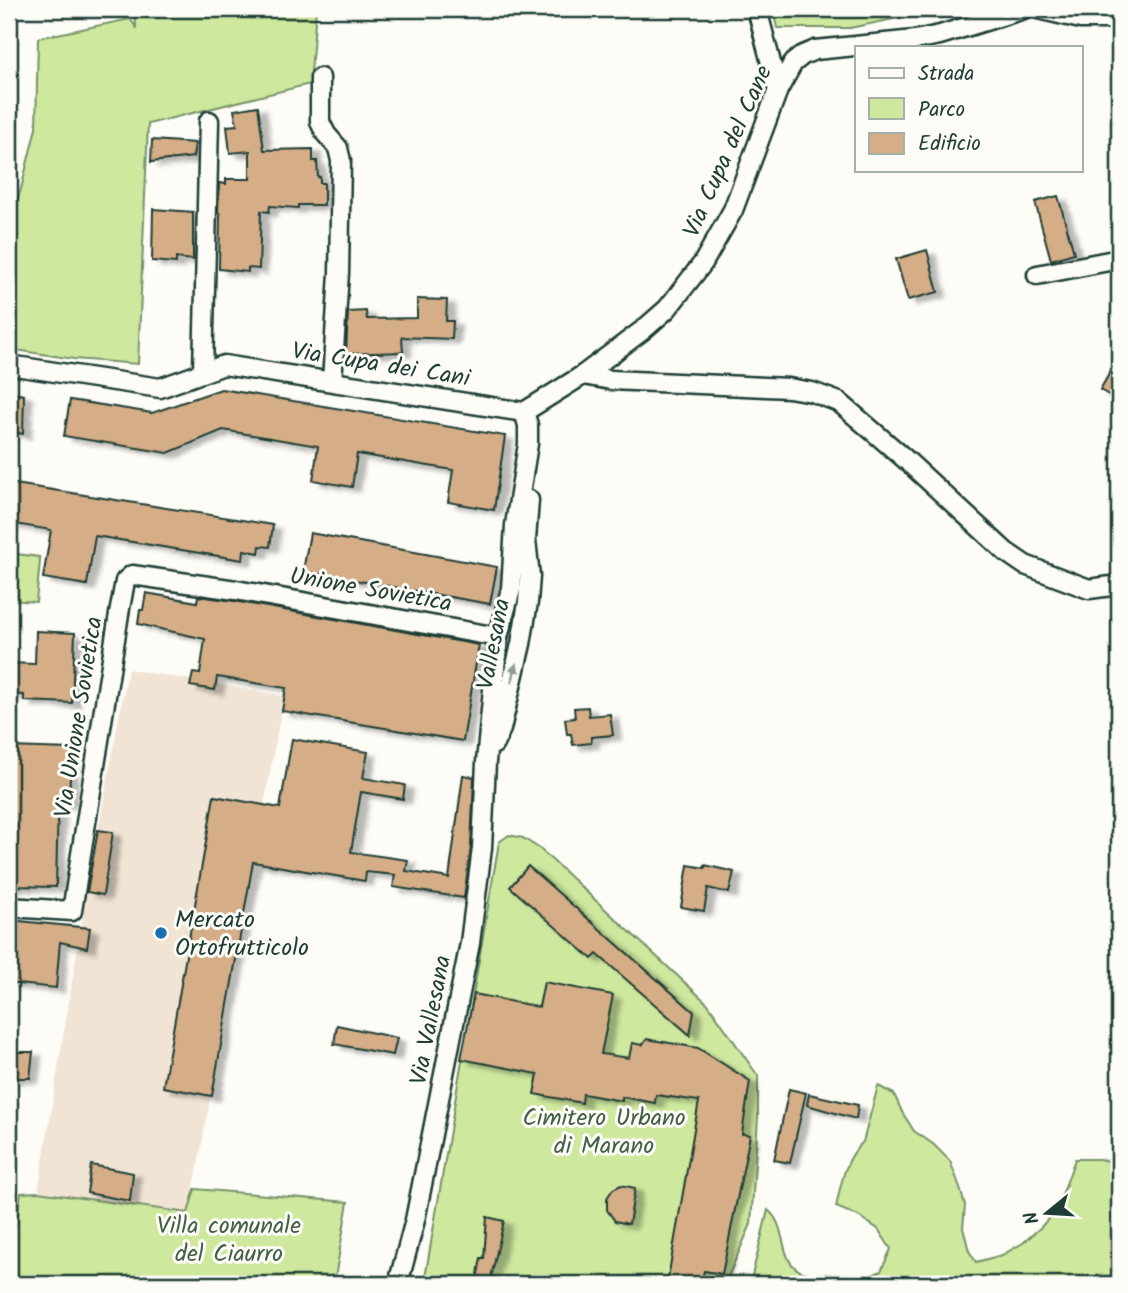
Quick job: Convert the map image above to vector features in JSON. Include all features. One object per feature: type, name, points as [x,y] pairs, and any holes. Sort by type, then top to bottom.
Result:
[{"type":"street","points":[[757,9],[778,90]]},
{"type":"street","name":"Via Cupa del Cane","points":[[858,46],[928,37],[1024,9]]},
{"type":"street","points":[[1038,9],[1081,19],[1119,19]]},
{"type":"street","name":"Via Cupa del Cane","points":[[524,412],[583,375],[635,337],[667,309],[703,263],[733,210],[778,90],[793,63],[815,50],[855,46]]},
{"type":"street","points":[[320,78],[320,122],[338,148],[341,161],[339,273],[332,381]]},
{"type":"street","points":[[202,372],[209,121]]},
{"type":"street","points":[[1037,275],[1119,260]]},
{"type":"street","name":"Via Cupa dei Cani","points":[[9,365],[160,388],[224,365],[524,412]]},
{"type":"street","points":[[583,375],[611,380],[789,388],[812,392],[839,402],[1006,552],[1025,565],[1089,589],[1119,585]]},
{"type":"street","points":[[498,637],[511,589],[514,525],[528,444],[528,425],[524,412]]},
{"type":"street","name":"Vallesana","points":[[486,762],[501,729],[528,602],[530,576],[526,540],[534,465],[540,439],[524,412]]},
{"type":"street","name":"Via Unione Sovietica","points":[[9,907],[72,911],[125,581],[132,575],[236,590]]},
{"type":"street","name":"Unione Sovietica","points":[[236,590],[498,637]]},
{"type":"street","name":"Vallesana","points":[[486,762],[498,637]]},
{"type":"street","name":"Via Vallesana","points":[[398,1284],[415,1220],[470,943],[482,848],[486,762]]},
{"type":"shaded area","name":"Mercato Ortofrutticolo","points":[[128,669],[284,696],[189,1214],[38,1192],[86,896]]},
{"type":"green space","points":[[135,9],[316,9],[310,84],[148,124],[138,364],[74,359],[9,349],[9,225],[36,128],[38,38],[130,19],[136,27]]},
{"type":"green space","points":[[773,9],[942,9],[850,28],[777,28]]},
{"type":"green space","points":[[9,553],[39,557],[36,602],[9,600]]},
{"type":"green space","name":"Cimitero Urbano di Marano","points":[[509,835],[523,838],[540,849],[708,1004],[758,1076],[751,1224],[725,1284],[424,1284],[499,842]]},
{"type":"green space","points":[[878,1086],[894,1094],[914,1131],[933,1144],[950,1161],[965,1205],[963,1228],[969,1251],[976,1262],[1002,1255],[1023,1243],[1041,1227],[1057,1209],[1075,1159],[1099,1159],[1119,1163],[1119,1284],[1101,1284],[1098,1280],[1072,1284],[750,1284],[768,1210],[779,1227],[789,1260],[798,1270],[811,1274],[857,1278],[881,1271],[891,1249],[878,1229],[858,1216],[836,1207],[848,1164],[863,1142]]},
{"type":"green space","name":"Villa comunale del Ciaurro","points":[[195,1189],[348,1202],[334,1284],[9,1284],[21,1193],[38,1192],[188,1213]]},
{"type":"building","points":[[258,106],[264,150],[313,149],[313,161],[317,161],[318,177],[320,183],[324,183],[324,205],[298,205],[298,208],[270,206],[269,212],[261,211],[259,269],[248,268],[248,272],[219,269],[219,183],[226,184],[226,179],[250,179],[250,151],[230,153],[227,126],[237,125],[234,110]]},
{"type":"building","points":[[152,140],[195,143],[193,157],[151,162]]},
{"type":"building","points":[[1058,196],[1074,253],[1051,260],[1035,202]]},
{"type":"building","points":[[153,209],[193,212],[193,260],[176,258],[176,263],[152,261]]},
{"type":"building","points":[[927,250],[938,292],[908,300],[896,259]]},
{"type":"building","points":[[417,299],[447,300],[446,321],[453,321],[452,339],[402,337],[403,352],[346,354],[348,312],[366,311],[367,319],[417,318]]},
{"type":"building","points":[[1119,356],[1119,401],[1100,390]]},
{"type":"building","points":[[221,389],[505,436],[494,510],[448,502],[453,470],[357,454],[352,487],[313,480],[318,446],[223,430],[168,453],[64,436],[70,400],[152,413]]},
{"type":"building","points":[[9,392],[24,395],[23,434],[9,431]]},
{"type":"building","points":[[9,483],[273,525],[270,547],[260,546],[259,553],[244,550],[243,560],[95,536],[87,585],[43,578],[51,530],[9,523]]},
{"type":"building","points":[[310,533],[497,567],[490,604],[303,571]]},
{"type":"building","points":[[146,593],[197,602],[198,596],[234,601],[479,645],[463,741],[282,711],[286,688],[217,677],[215,690],[190,686],[193,673],[200,674],[205,639],[138,624]]},
{"type":"building","points":[[36,631],[75,633],[72,703],[24,701],[24,695],[9,694],[9,663],[35,664]]},
{"type":"building","points":[[588,707],[589,716],[610,714],[613,735],[591,737],[591,743],[573,745],[571,734],[567,734],[565,719],[575,718],[574,708]]},
{"type":"building","points":[[292,739],[368,752],[363,778],[405,785],[403,799],[361,792],[351,852],[408,860],[406,871],[449,878],[463,775],[474,777],[471,847],[464,898],[393,887],[395,875],[366,872],[365,881],[253,862],[212,1096],[163,1087],[214,796],[280,808]]},
{"type":"building","points":[[9,747],[71,749],[69,803],[58,803],[56,887],[9,886]]},
{"type":"building","points":[[98,830],[113,832],[103,895],[87,892]]},
{"type":"building","points":[[688,865],[705,868],[705,865],[734,872],[729,893],[708,888],[704,911],[681,907]]},
{"type":"building","points":[[528,866],[694,1012],[690,1035],[597,954],[592,959],[510,887]]},
{"type":"building","points":[[9,920],[90,928],[87,948],[60,942],[56,988],[9,983]]},
{"type":"building","points":[[544,982],[613,995],[601,1054],[629,1058],[632,1043],[642,1045],[647,1039],[698,1048],[750,1081],[742,1134],[750,1135],[722,1274],[704,1271],[701,1284],[667,1284],[699,1101],[656,1095],[655,1103],[622,1097],[622,1101],[583,1094],[582,1103],[534,1094],[538,1074],[461,1059],[474,994],[539,1007]]},
{"type":"building","points":[[337,1025],[397,1038],[393,1055],[334,1044]]},
{"type":"building","points":[[9,1052],[33,1052],[30,1078],[9,1078]]},
{"type":"building","points":[[789,1089],[806,1093],[790,1163],[774,1160]]},
{"type":"building","points":[[809,1094],[858,1105],[856,1119],[807,1105]]},
{"type":"building","points":[[91,1165],[133,1173],[130,1201],[87,1193]]},
{"type":"building","points":[[621,1185],[635,1188],[629,1224],[615,1221],[607,1210],[607,1198],[613,1189]]},
{"type":"building","points":[[487,1217],[504,1221],[490,1282],[477,1279],[481,1258],[484,1258]]},
{"type":"place","name":"Mercato Ortofrutticolo","points":[[161,933]]}]
